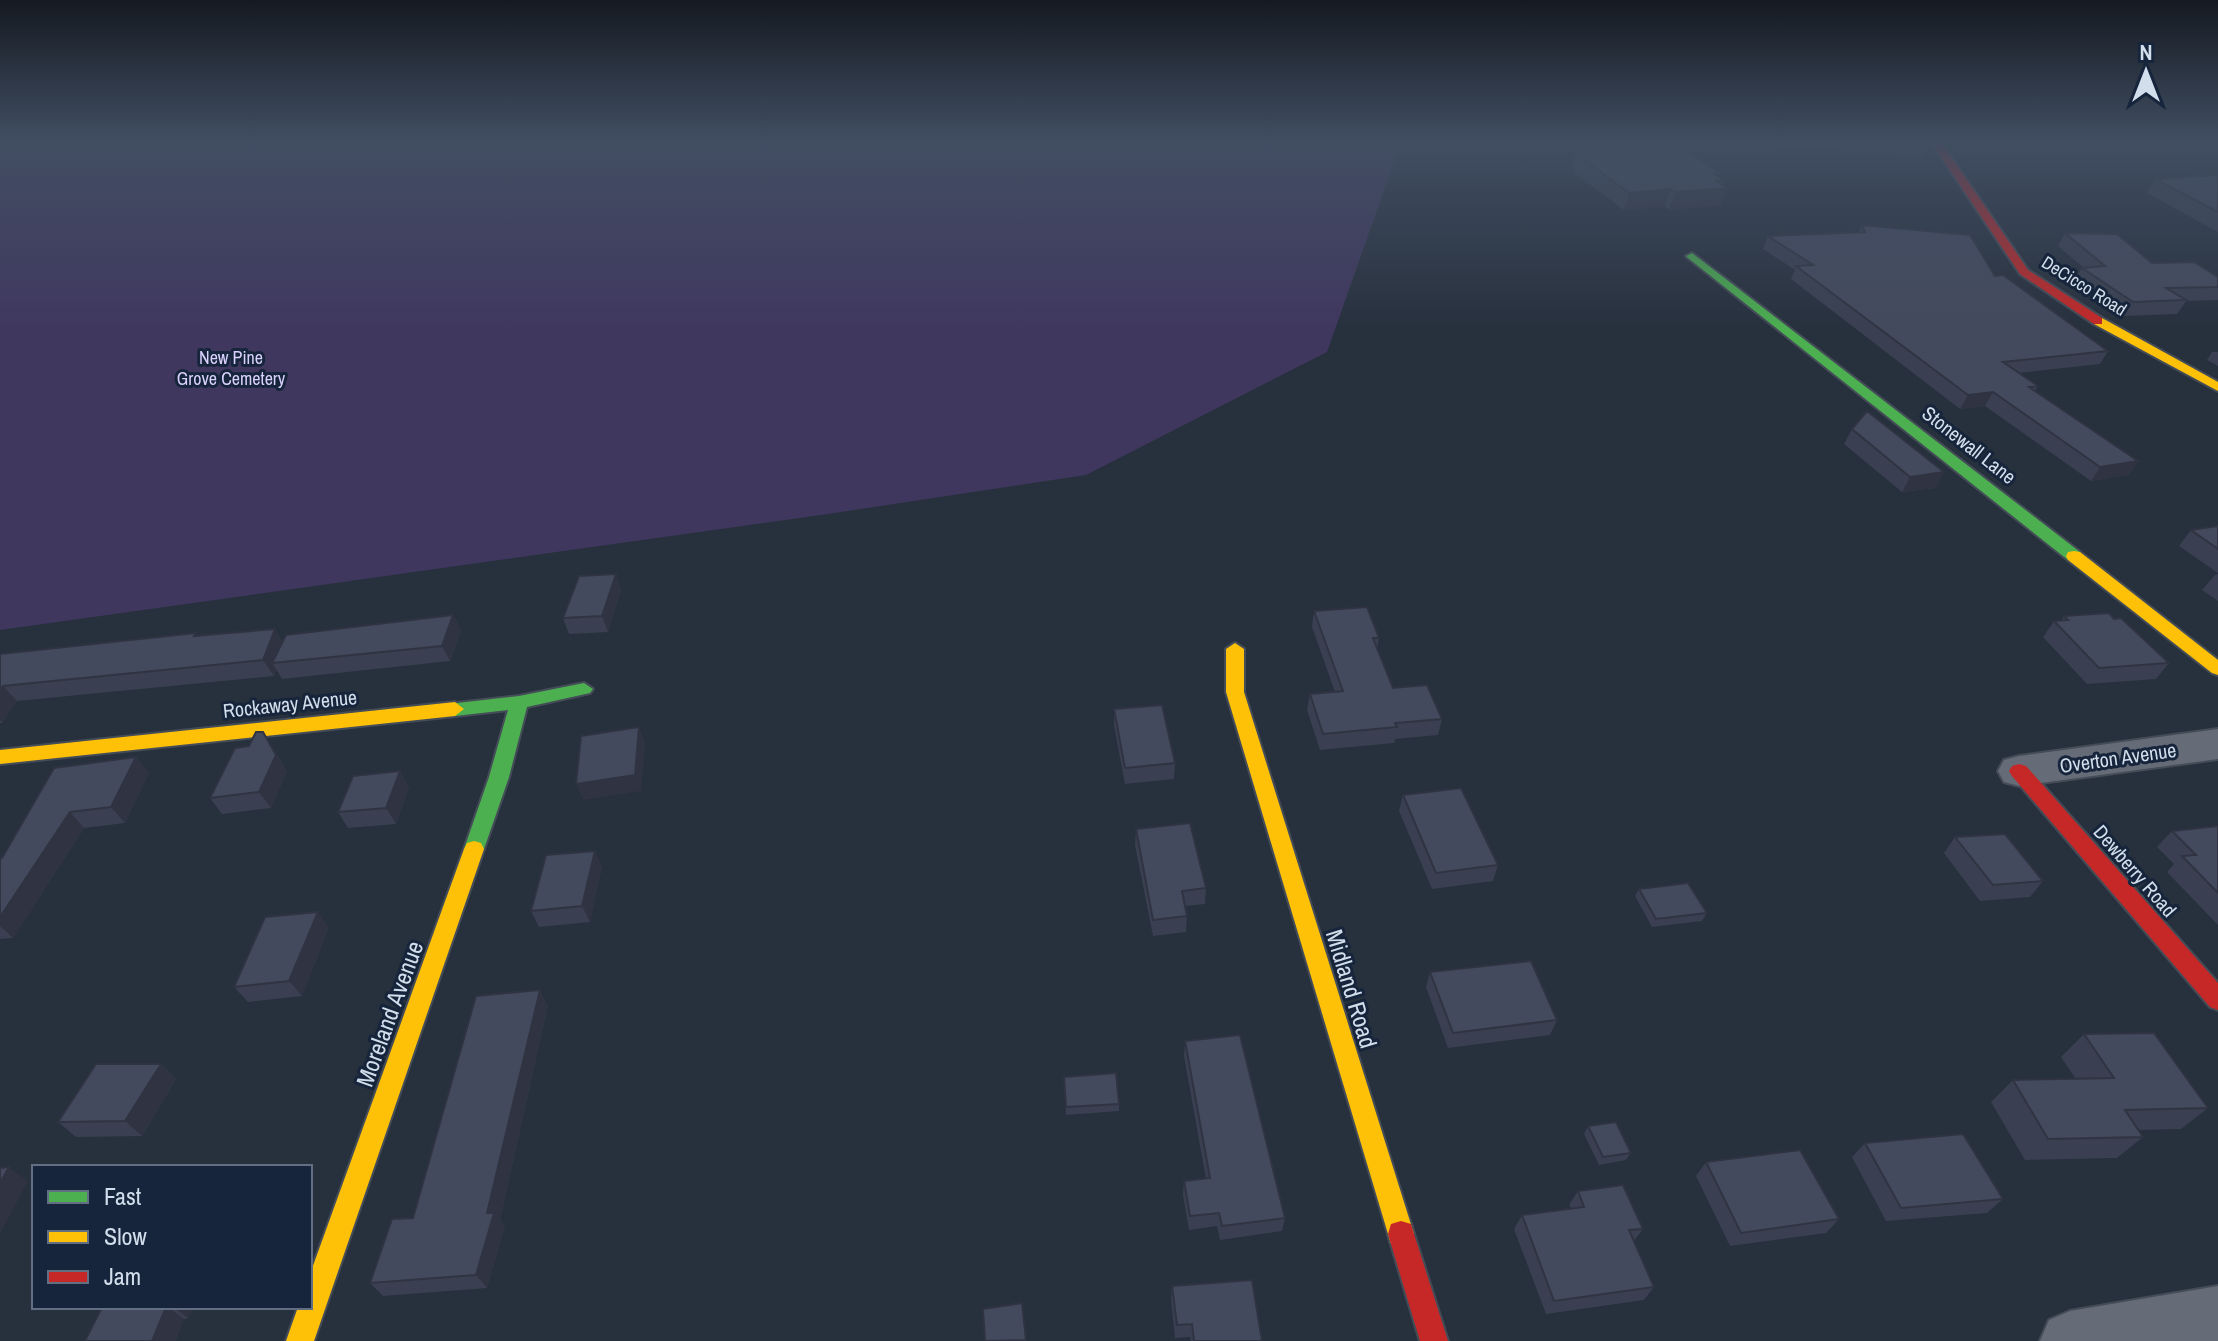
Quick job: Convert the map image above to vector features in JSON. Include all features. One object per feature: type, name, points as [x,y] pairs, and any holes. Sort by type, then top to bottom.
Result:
[{"type":"street","name":"DeCicco Road","points":[[1978,205],[2024,272],[2074,308],[2218,387]]},
{"type":"street","name":"Stonewall Lane","points":[[1692,256],[2218,669]]},
{"type":"street","name":"Midland Road","points":[[1235,649],[1235,692],[1434,1341]]},
{"type":"street","name":"Rockaway Avenue","points":[[0,757],[519,702],[584,689]]},
{"type":"street","name":"Moreland Avenue","points":[[312,1307],[499,777],[519,702]]},
{"type":"street","name":"Overton Avenue","points":[[2019,771],[2218,744]]},
{"type":"street","name":"Dewberry Road","points":[[2019,771],[2218,1000]]},
{"type":"street","name":"Moreland Avenue","points":[[300,1341],[311,1309]]},
{"type":"street","points":[[2070,1341],[2218,1316]]},
{"type":"green space","name":"New Pine Grove Cemetery","points":[[0,205],[1379,205],[1327,352],[1086,475],[0,630]]},
{"type":"building","points":[[2204,205],[2218,205],[2218,212]]},
{"type":"building","points":[[1862,225],[1970,235],[1995,276],[2003,275],[2108,351],[2003,362],[2038,386],[2029,387],[2138,461],[2100,467],[1993,392],[1968,395],[1796,266],[1813,265],[1768,236],[1865,232]]},
{"type":"building","points":[[2065,233],[2117,234],[2152,263],[2194,262],[2218,277],[2218,287],[2166,288],[2186,300],[2133,302],[2082,268],[2105,266]]},
{"type":"building","points":[[1867,411],[1944,472],[1910,477],[1852,429]]},
{"type":"building","points":[[2218,526],[2218,549],[2191,530]]},
{"type":"building","points":[[616,574],[602,616],[563,618],[579,576]]},
{"type":"building","points":[[1367,607],[1379,638],[1373,638],[1393,688],[1427,685],[1442,719],[1323,734],[1310,694],[1343,691],[1314,611]]},
{"type":"building","points":[[2109,613],[2114,619],[2121,618],[2169,663],[2099,668],[2054,621],[2068,620],[2064,616]]},
{"type":"building","points":[[453,615],[442,646],[272,663],[286,635]]},
{"type":"building","points":[[275,629],[263,660],[3,686],[0,690],[0,654],[196,633],[194,636]]},
{"type":"building","points":[[1162,705],[1175,763],[1125,768],[1114,709]]},
{"type":"building","points":[[639,727],[635,775],[576,784],[581,736]]},
{"type":"building","points":[[256,732],[263,732],[276,755],[259,792],[210,798],[235,748],[249,746]]},
{"type":"building","points":[[136,757],[111,807],[70,812],[0,917],[0,859],[54,768]]},
{"type":"building","points":[[400,771],[386,808],[338,812],[353,776]]},
{"type":"building","points":[[1461,788],[1498,865],[1436,873],[1403,795]]},
{"type":"building","points":[[1190,823],[1206,888],[1182,891],[1187,916],[1153,920],[1136,829]]},
{"type":"building","points":[[2218,826],[2218,893],[2182,856],[2196,855],[2172,831]]},
{"type":"building","points":[[2005,834],[2043,881],[1993,885],[1955,837]]},
{"type":"building","points":[[595,851],[582,906],[531,911],[546,855]]},
{"type":"building","points":[[1688,883],[1707,913],[1656,919],[1639,889]]},
{"type":"building","points":[[318,912],[289,981],[234,987],[265,917]]},
{"type":"building","points":[[1531,961],[1557,1020],[1453,1033],[1430,972]]},
{"type":"building","points":[[540,990],[487,1213],[494,1213],[476,1275],[370,1283],[392,1219],[413,1218],[476,996]]},
{"type":"building","points":[[2154,1033],[2208,1108],[2125,1110],[2143,1137],[2048,1139],[2013,1080],[2114,1078],[2084,1034]]},
{"type":"building","points":[[1240,1035],[1285,1218],[1222,1226],[1219,1213],[1190,1216],[1184,1181],[1210,1178],[1185,1041]]},
{"type":"building","points":[[96,1064],[161,1064],[125,1121],[58,1122]]},
{"type":"building","points":[[1116,1073],[1119,1104],[1066,1107],[1064,1077]]},
{"type":"building","points":[[1616,1122],[1631,1153],[1603,1157],[1588,1126]]},
{"type":"building","points":[[1963,1134],[2003,1199],[1901,1208],[1865,1143]]},
{"type":"building","points":[[1800,1150],[1839,1219],[1741,1233],[1706,1162]]},
{"type":"building","points":[[9,1167],[0,1183],[0,1168]]},
{"type":"building","points":[[1623,1185],[1643,1229],[1629,1230],[1654,1287],[1554,1301],[1522,1215],[1584,1207],[1578,1191]]},
{"type":"building","points":[[1252,1280],[1262,1341],[1194,1341],[1192,1324],[1177,1325],[1172,1286]]},
{"type":"building","points":[[1022,1303],[1026,1340],[985,1341],[983,1309]]},
{"type":"building","points":[[101,1309],[165,1309],[152,1341],[85,1341]]},
{"type":"traffic: fast","points":[[1692,256],[2074,556]]},
{"type":"traffic: fast","points":[[455,709],[519,702],[584,689]]},
{"type":"traffic: fast","points":[[474,849],[499,777],[519,702]]},
{"type":"traffic: slow","points":[[2098,321],[2218,387]]},
{"type":"traffic: slow","points":[[2074,556],[2218,669]]},
{"type":"traffic: slow","points":[[1235,649],[1235,692],[1401,1234]]},
{"type":"traffic: slow","points":[[0,757],[455,709]]},
{"type":"traffic: slow","points":[[312,1307],[474,849]]},
{"type":"traffic: slow","points":[[300,1341],[311,1309]]},
{"type":"traffic: jam","points":[[1978,205],[2024,272],[2098,321]]},
{"type":"traffic: jam","points":[[2019,771],[2218,1000]]},
{"type":"traffic: jam","points":[[1401,1234],[1434,1341]]}]
